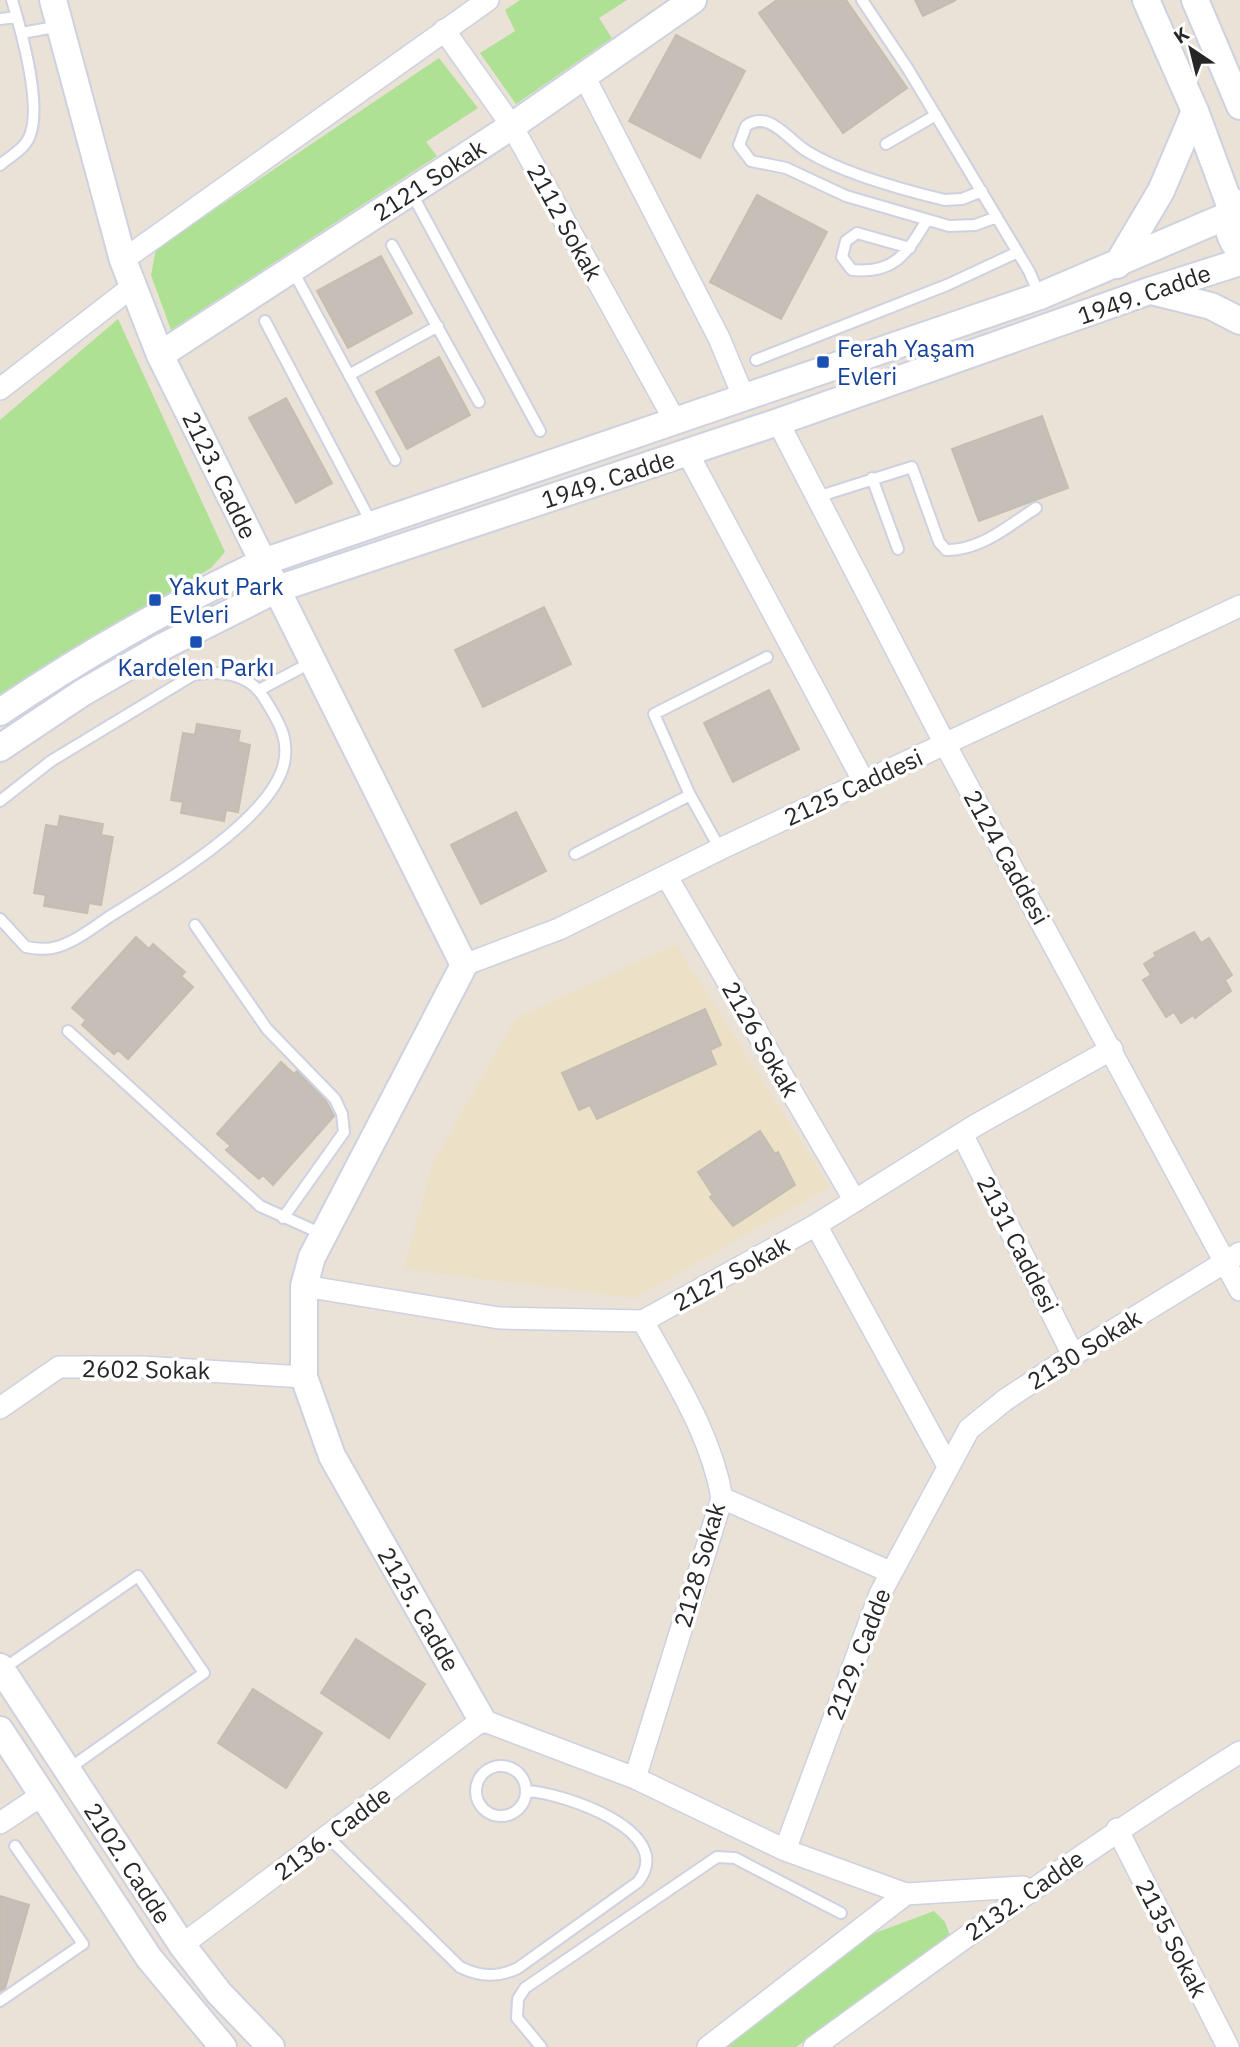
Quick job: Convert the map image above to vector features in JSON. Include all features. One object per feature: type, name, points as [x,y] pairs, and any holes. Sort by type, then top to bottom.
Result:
[{"type":"street","name":"2123. Cadde","points":[[53,0],[123,260],[160,355],[464,965]]},
{"type":"street","points":[[123,260],[488,0]]},
{"type":"street","name":"2121 Sokak","points":[[160,355],[512,126],[693,0]]},
{"type":"street","points":[[1146,0],[1233,206],[1230,237],[1240,251]]},
{"type":"street","points":[[1195,0],[1238,97]]},
{"type":"street","name":"2112 Sokak","points":[[444,30],[512,126],[675,421]]},
{"type":"street","points":[[584,76],[719,338],[744,398]]},
{"type":"street","points":[[1118,265],[1161,191],[1195,111]]},
{"type":"street","name":"1949. Cadde","points":[[0,712],[122,636],[206,589],[263,562],[1040,296],[1118,265],[1233,206]]},
{"type":"street","name":"1949. Cadde","points":[[0,748],[82,693],[162,646],[277,589],[687,453],[1149,291],[1240,262]]},
{"type":"street","points":[[0,389],[132,287]]},
{"type":"street","points":[[1149,291],[1211,306],[1240,321]]},
{"type":"street","name":"2124 Caddesi","points":[[778,422],[945,744],[1112,1049],[1232,1258],[1240,1290]]},
{"type":"street","points":[[687,453],[864,782]]},
{"type":"street","name":"2125 Caddesi","points":[[464,965],[559,929],[720,849],[1240,606]]},
{"type":"street","name":"2126 Sokak","points":[[667,877],[855,1201]]},
{"type":"street","name":"2125. Cadde","points":[[464,965],[322,1234],[304,1286],[304,1377],[332,1456],[482,1720]]},
{"type":"street","name":"2127 Sokak","points":[[304,1286],[499,1318],[643,1321],[816,1226],[962,1134],[1112,1049]]},
{"type":"street","name":"2131 Caddesi","points":[[962,1134],[1073,1355]]},
{"type":"street","points":[[816,1226],[948,1466]]},
{"type":"street","name":"2130 Sokak","points":[[948,1466],[969,1429],[1005,1400],[1232,1258]]},
{"type":"street","name":"2128 Sokak","points":[[635,1778],[722,1498],[716,1464],[685,1397],[643,1321]]},
{"type":"street","name":"2602 Sokak","points":[[0,1408],[60,1367],[142,1367],[304,1377]]},
{"type":"street","name":"2129. Cadde","points":[[785,1850],[890,1572],[948,1466]]},
{"type":"street","points":[[722,1498],[890,1572]]},
{"type":"street","name":"2102. Cadde","points":[[1,1669],[182,1945],[219,1993],[271,2047]]},
{"type":"street","points":[[482,1720],[635,1778],[785,1850],[906,1894],[1023,1887],[1027,1891]]},
{"type":"street","name":"2136. Cadde","points":[[182,1945],[482,1720]]},
{"type":"street","name":"2102. Cadde","points":[[0,1730],[149,1958],[191,2013],[223,2047]]},
{"type":"street","name":"2132. Cadde","points":[[814,2047],[1027,1891],[1117,1829],[1240,1752]]},
{"type":"street","points":[[0,1823],[41,1795]]},
{"type":"street","name":"2135 Sokak","points":[[1117,1829],[1228,2047]]},
{"type":"street","points":[[708,2047],[906,1894]]},
{"type":"lane","points":[[0,164],[27,142],[32,124],[33,100],[22,33],[12,0]]},
{"type":"lane","points":[[862,0],[998,217],[1040,296]]},
{"type":"lane","points":[[0,19],[17,17]]},
{"type":"lane","points":[[22,33],[60,26]]},
{"type":"lane","points":[[886,144],[936,115]]},
{"type":"lane","points":[[982,191],[962,199],[936,198],[826,162],[798,146],[770,121],[751,122],[742,132],[739,145],[751,161],[776,164],[846,196],[927,220],[962,227],[998,217]]},
{"type":"lane","points":[[411,192],[540,431]]},
{"type":"lane","points":[[910,248],[857,233],[846,241],[842,257],[852,270],[873,272],[905,256],[910,248],[927,220]]},
{"type":"lane","points":[[392,245],[479,401]]},
{"type":"lane","points":[[756,360],[947,285],[1018,252]]},
{"type":"lane","points":[[292,269],[395,460]]},
{"type":"lane","points":[[265,321],[372,524]]},
{"type":"lane","points":[[349,376],[438,326]]},
{"type":"lane","points":[[817,498],[912,467],[939,542],[946,550],[961,550],[981,543],[1036,508]]},
{"type":"lane","points":[[873,478],[898,549]]},
{"type":"lane","points":[[720,849],[690,795],[654,714],[768,657]]},
{"type":"lane","points":[[259,690],[313,661]]},
{"type":"lane","points":[[0,800],[51,761],[181,681],[206,673],[219,672],[242,679],[259,690],[281,726],[285,745],[283,767],[272,789],[219,844],[178,874],[56,947],[26,947],[0,919]]},
{"type":"lane","points":[[575,854],[690,795]]},
{"type":"lane","points":[[195,925],[267,1029],[335,1099],[342,1114],[344,1132],[283,1218]]},
{"type":"lane","points":[[68,1031],[260,1206],[322,1234]]},
{"type":"lane","points":[[1,1669],[138,1576],[204,1673],[67,1770]]},
{"type":"lane","points":[[495,1766],[506,1766],[517,1771],[524,1779],[527,1791],[517,1810],[496,1816],[479,1803],[476,1792],[478,1780],[495,1766]]},
{"type":"lane","points":[[327,1836],[460,1967],[478,1974],[498,1975],[518,1968],[638,1882],[647,1863],[644,1846],[628,1829],[600,1813],[558,1796],[527,1791]]},
{"type":"lane","points":[[0,2001],[83,1944],[15,1846]]},
{"type":"lane","points":[[541,2047],[517,2018],[518,1999],[525,1988],[717,1857],[736,1858],[841,1913]]},
{"type":"shaded area","points":[[676,944],[830,1187],[635,1298],[404,1269],[433,1162],[516,1018]]},
{"type":"green space","points":[[520,0],[627,0],[599,18],[612,38],[516,104],[480,53],[515,31],[505,10]]},
{"type":"green space","points":[[439,58],[478,108],[426,142],[437,156],[171,330],[151,275],[156,249]]},
{"type":"green space","points":[[118,319],[225,552],[211,568],[49,664],[0,700],[0,420]]},
{"type":"green space","points":[[934,1911],[945,1922],[951,1939],[796,2047],[718,2047],[867,1936]]},
{"type":"building","points":[[777,0],[846,0],[907,88],[843,133],[759,13]]},
{"type":"building","points":[[915,0],[956,0],[923,16]]},
{"type":"building","points":[[676,35],[745,71],[700,158],[629,121]]},
{"type":"building","points":[[757,195],[827,232],[781,319],[710,282]]},
{"type":"building","points":[[381,256],[412,313],[348,348],[317,291]]},
{"type":"building","points":[[439,357],[470,415],[407,449],[376,392]]},
{"type":"building","points":[[286,398],[332,483],[296,503],[249,418]]},
{"type":"building","points":[[1042,416],[1068,488],[979,521],[952,449]]},
{"type":"building","points":[[544,607],[571,664],[483,707],[455,650]]},
{"type":"building","points":[[769,690],[799,749],[733,782],[704,723]]},
{"type":"building","points":[[197,724],[240,731],[238,742],[250,745],[238,812],[226,810],[224,821],[181,813],[183,802],[171,800],[183,733],[195,735]]},
{"type":"building","points":[[516,812],[546,871],[481,904],[451,845]]},
{"type":"building","points":[[60,816],[103,824],[101,835],[113,837],[101,905],[89,903],[87,913],[44,906],[46,895],[34,893],[46,825],[58,827]]},
{"type":"building","points":[[1194,932],[1201,943],[1209,938],[1232,975],[1225,980],[1231,991],[1195,1018],[1193,1015],[1181,1023],[1174,1012],[1166,1017],[1143,980],[1151,975],[1144,964],[1156,956],[1154,953]]},
{"type":"building","points":[[136,937],[149,949],[153,944],[185,972],[181,976],[193,987],[128,1059],[118,1050],[114,1054],[82,1025],[86,1020],[72,1008]]},
{"type":"building","points":[[705,1009],[721,1045],[710,1050],[716,1064],[597,1119],[590,1105],[579,1110],[562,1073]]},
{"type":"building","points":[[281,1062],[294,1074],[297,1071],[326,1101],[334,1116],[273,1185],[263,1175],[259,1179],[226,1150],[231,1146],[217,1134]]},
{"type":"building","points":[[760,1131],[775,1154],[778,1152],[795,1185],[733,1226],[710,1197],[713,1195],[698,1172]]},
{"type":"building","points":[[356,1639],[425,1684],[389,1738],[321,1693]]},
{"type":"building","points":[[253,1689],[322,1733],[286,1788],[218,1743]]},
{"type":"building","points":[[0,1896],[29,1905],[5,1988],[0,1991]]},
{"type":"place","name":"Ferah Yaşam Evleri","points":[[823,362]]},
{"type":"place","name":"Yakut Park Evleri","points":[[155,600]]},
{"type":"place","name":"Kardelen Parkı","points":[[196,642]]}]
